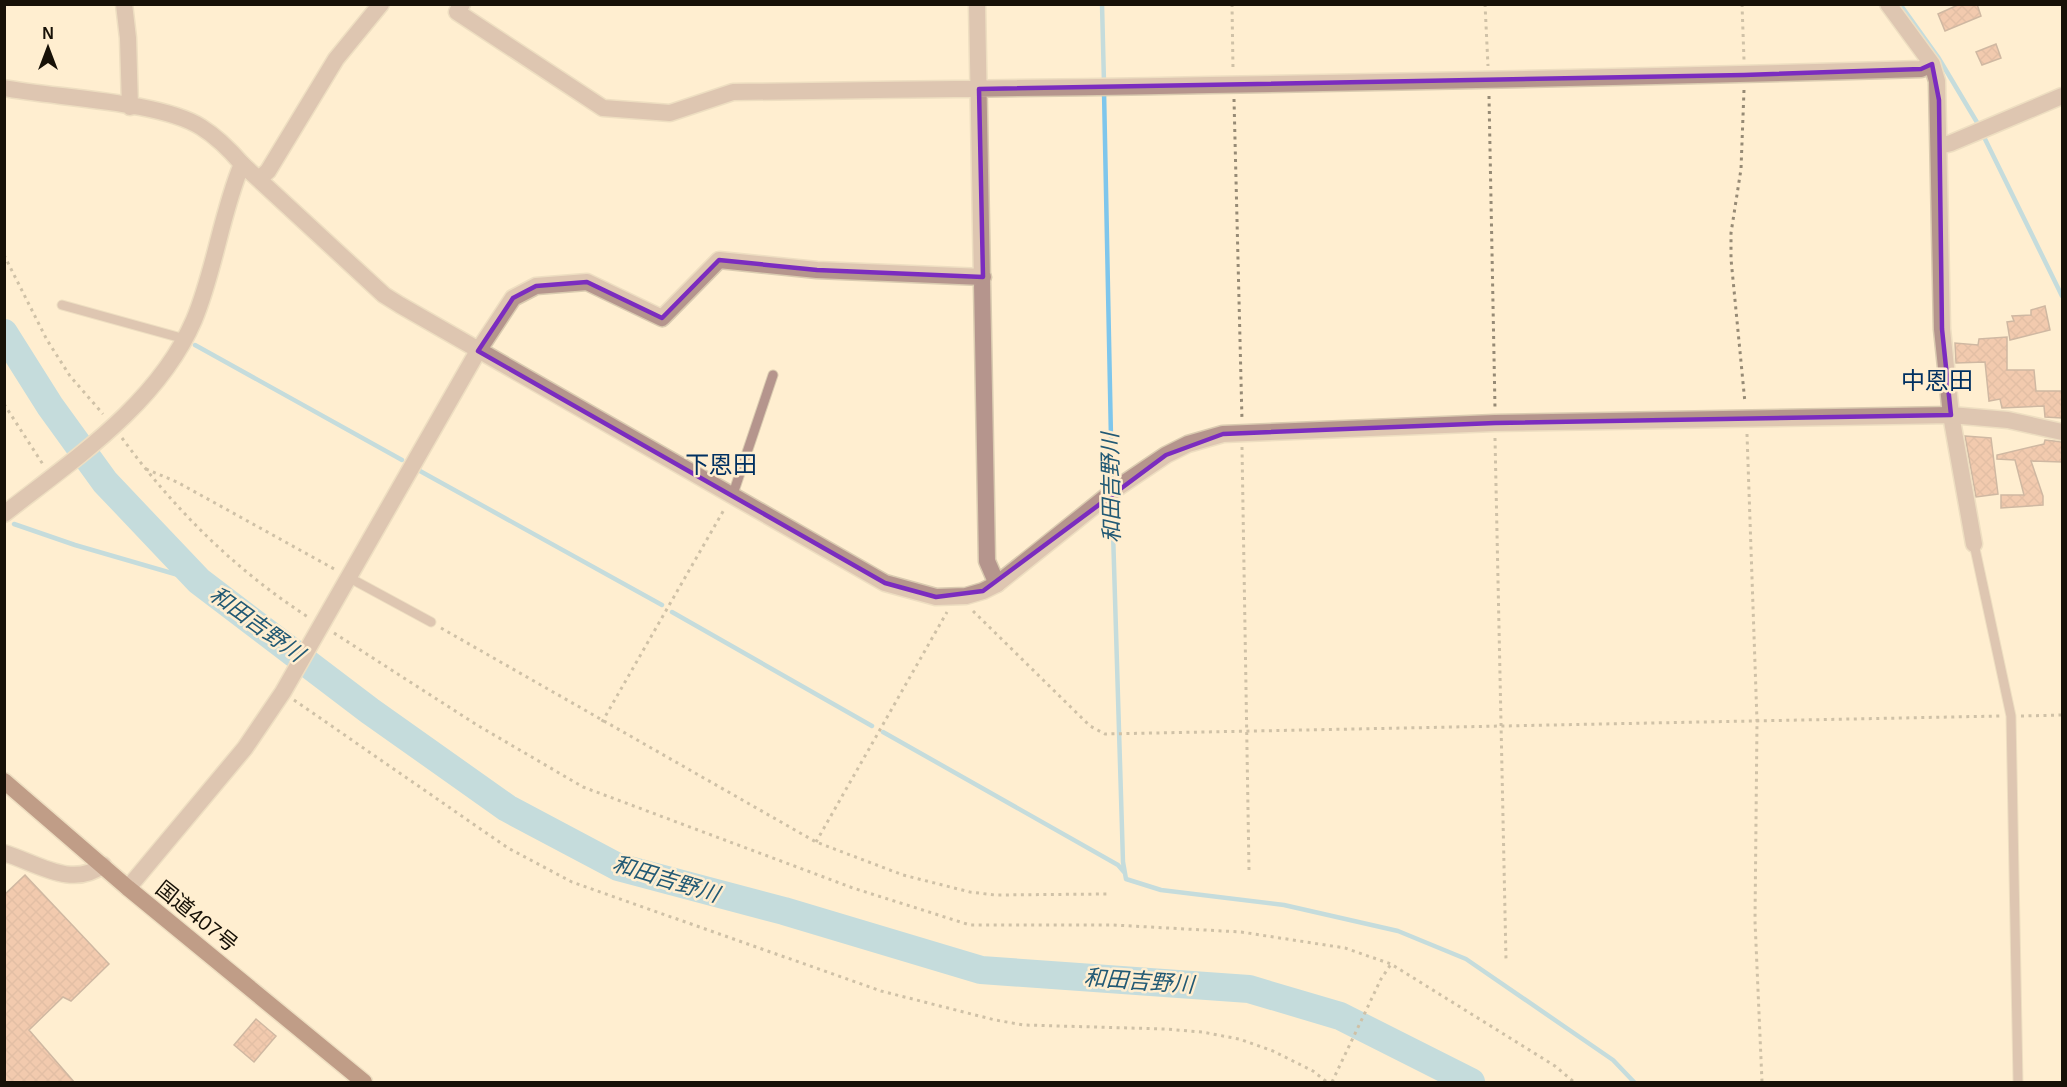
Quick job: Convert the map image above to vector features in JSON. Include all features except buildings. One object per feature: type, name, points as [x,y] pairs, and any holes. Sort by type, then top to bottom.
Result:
[{"type":"highway","name":"国道407号","points":[[4,781],[128,888],[364,1083]]},
{"type":"street","points":[[124,4],[128,38],[129,107]]},
{"type":"street","points":[[259,179],[268,171],[336,59],[381,4]]},
{"type":"street","points":[[977,4],[987,561],[997,584]]},
{"type":"street","points":[[1888,4],[1932,64],[1939,100],[1942,329],[1952,416],[1974,544]]},
{"type":"street","points":[[455,7],[603,108],[670,113],[733,92],[1744,75],[1921,69],[1932,64]]},
{"type":"street","points":[[4,88],[176,116],[200,127],[221,142],[384,295],[885,583],[922,594],[948,597],[966,596],[997,584],[1117,488],[1166,454],[1188,444],[1223,434],[1495,423],[1952,416],[2008,420],[2062,432]]},
{"type":"street","points":[[1939,146],[1952,143],[2062,96]]},
{"type":"street","points":[[4,514],[111,427],[157,380],[185,339],[201,302],[242,164]]},
{"type":"street","points":[[128,888],[244,748],[284,690],[478,351],[513,298],[536,286],[587,282],[662,318],[719,260],[817,270],[983,277]]},
{"type":"street","points":[[4,853],[74,876],[93,873],[103,865]]},
{"type":"lane","points":[[62,305],[185,339]]},
{"type":"lane","points":[[733,494],[773,375]]},
{"type":"lane","points":[[1974,544],[2011,716],[2018,1083]]},
{"type":"lane","points":[[348,577],[431,622]]},
{"type":"path","points":[[1485,4],[1489,79],[1506,960]]},
{"type":"path","points":[[1742,4],[1744,75],[1741,169],[1731,233],[1731,259],[1747,420],[1757,721],[1755,921],[1762,1083]]},
{"type":"path","points":[[4,255],[43,331],[70,376],[194,526],[245,572],[320,627],[583,787],[853,888],[970,925],[1113,925],[1241,932],[1346,948],[1391,964],[1555,1066],[1574,1083]]},
{"type":"path","points":[[4,404],[54,475]]},
{"type":"path","points":[[145,469],[177,482],[348,577]]},
{"type":"path","points":[[602,722],[733,494]]},
{"type":"path","points":[[966,596],[969,607],[1089,726],[1105,734],[2062,715]]},
{"type":"path","points":[[816,842],[947,613],[948,597]]},
{"type":"path","points":[[431,622],[602,722],[816,842],[903,875],[970,892],[995,895],[1108,894]]},
{"type":"path","points":[[284,690],[508,848],[572,882],[881,991],[995,1020],[1024,1025],[1174,1030],[1239,1040],[1273,1051],[1313,1071],[1327,1083]]},
{"type":"path","points":[[1332,1083],[1381,979],[1391,964]]},
{"type":"highlighted area","points":[[1932,64],[1939,100],[1942,329],[1951,415],[1495,423],[1223,434],[1166,455],[983,591],[936,597],[885,583],[478,351],[513,298],[536,286],[587,282],[662,318],[719,260],[817,270],[983,277],[979,89],[1744,75],[1921,69]]},
{"type":"waterway","name":"和田吉野川","points":[[1102,4],[1104,83]]},
{"type":"waterway","points":[[1900,4],[1938,57],[1978,124]]},
{"type":"waterway","name":"和田吉野川","points":[[1104,91],[1112,488]]},
{"type":"waterway","points":[[1984,137],[2062,296]]},
{"type":"waterway","name":"和田吉野川","points":[[4,333],[50,406],[105,482],[199,581],[370,711],[507,808],[618,867],[784,911],[981,970],[1249,989],[1340,1016],[1471,1082]]},
{"type":"waterway","points":[[195,345],[402,460]]},
{"type":"waterway","points":[[420,471],[662,605]]},
{"type":"waterway","name":"和田吉野川","points":[[1112,499],[1123,862],[1126,879],[1161,890],[1284,905],[1398,931],[1466,959],[1613,1060],[1634,1082]]},
{"type":"waterway","points":[[14,524],[75,545],[199,581]]},
{"type":"waterway","points":[[672,612],[872,726]]},
{"type":"waterway","points":[[883,732],[1118,865],[1124,872]]},
{"type":"district","name":"中恩田","points":[[1937,380]]},
{"type":"district","name":"下恩田","points":[[721,464]]}]
